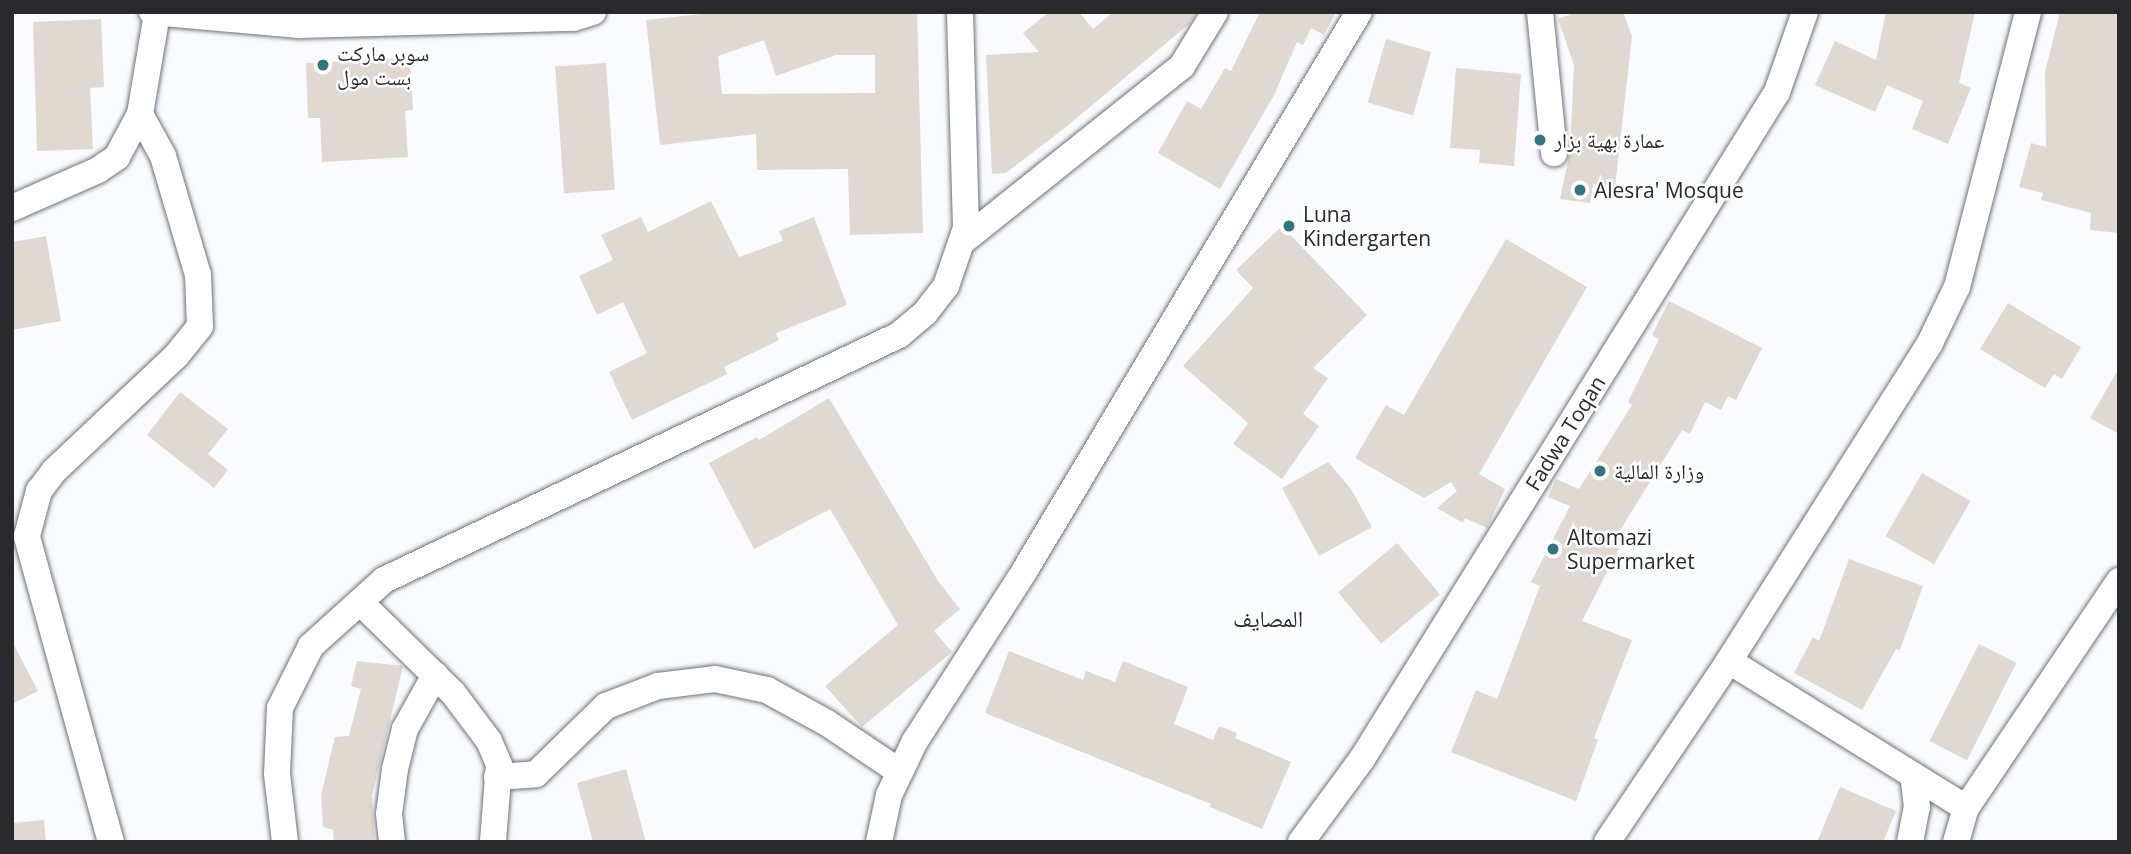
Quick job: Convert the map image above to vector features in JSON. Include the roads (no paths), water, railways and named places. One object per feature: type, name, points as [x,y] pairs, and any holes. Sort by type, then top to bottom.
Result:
[{"type":"street","points":[[152,12],[300,18],[574,18],[593,12]]},
{"type":"street","points":[[285,842],[277,774],[280,708],[311,646],[384,580],[430,555],[899,335],[946,286],[963,241],[968,189],[960,12]]},
{"type":"street","points":[[963,241],[1182,66],[1215,12]]},
{"type":"street","points":[[879,842],[889,794],[900,772],[1359,12]]},
{"type":"street","points":[[1540,12],[1554,153]]},
{"type":"street","name":"Fadwa Toqan","points":[[1301,842],[1362,759],[1777,92],[1805,12]]},
{"type":"street","points":[[1607,842],[1729,662],[1900,393],[1957,287],[2028,12]]},
{"type":"street","points":[[12,208],[98,170],[117,157],[140,114],[157,13]]},
{"type":"street","points":[[111,842],[27,536],[39,491],[54,471],[176,356],[200,326],[198,275],[163,156],[140,114]]},
{"type":"street","points":[[1956,842],[1966,808],[2119,581]]},
{"type":"street","points":[[360,602],[435,675],[489,741],[499,765],[493,842]]},
{"type":"street","points":[[1729,662],[1966,808]]},
{"type":"street","points":[[392,842],[394,769],[405,729],[435,675]]},
{"type":"street","points":[[498,777],[536,774],[606,706],[658,685],[715,679],[767,691],[827,723],[900,772]]},
{"type":"street","points":[[1910,842],[1917,807],[1913,775]]},
{"type":"place","name":"سوبر ماركت بست مول","points":[[323,65]]},
{"type":"place","name":"عمارة بهية بزار","points":[[1540,140]]},
{"type":"place","name":"Alesra' Mosque","points":[[1580,190]]},
{"type":"place","name":"Luna Kindergarten","points":[[1289,226]]},
{"type":"place","name":"وزارة المالية","points":[[1600,471]]},
{"type":"place","name":"Altomazi Supermarket","points":[[1553,549]]},
{"type":"district","name":"المصايف","points":[[1268,618]]}]
